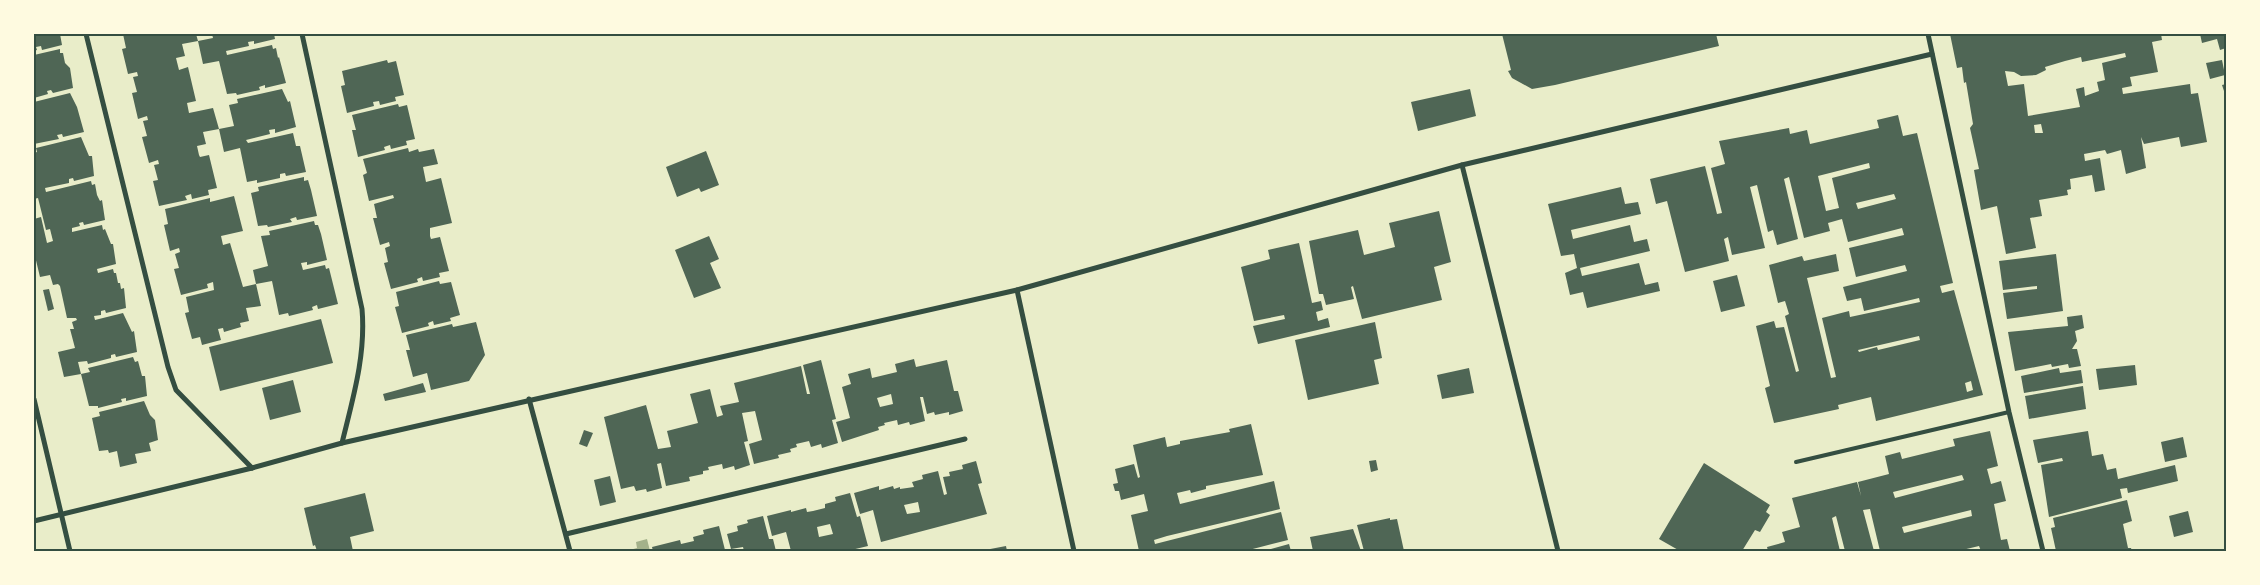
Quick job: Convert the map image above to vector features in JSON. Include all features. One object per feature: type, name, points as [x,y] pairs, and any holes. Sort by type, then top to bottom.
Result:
[{"type":"street","points":[[86,34],[168,367],[176,390],[252,468]]},
{"type":"street","points":[[302,34],[362,309],[364,332],[362,356],[342,442]]},
{"type":"street","points":[[1928,34],[2009,412],[2044,551]]},
{"type":"street","points":[[34,521],[252,468],[342,442],[1017,290],[1462,165],[1932,54]]},
{"type":"street","points":[[1462,165],[1558,551]]},
{"type":"street","points":[[1017,290],[1074,551]]},
{"type":"street","points":[[34,399],[70,551]]},
{"type":"street","points":[[530,399],[570,551]]},
{"type":"street","points":[[566,534],[965,439]]},
{"type":"lane","points":[[1796,462],[2009,412]]},
{"type":"shaded area","points":[[647,539],[650,551],[626,551],[637,548],[636,542]]},
{"type":"building","points":[[34,34],[60,34],[62,45],[42,50],[41,46],[36,47],[37,50],[34,51]]},
{"type":"building","points":[[123,34],[196,34],[198,41],[182,44],[185,56],[176,58],[179,70],[188,67],[196,101],[187,103],[189,113],[213,108],[219,129],[203,132],[206,144],[197,146],[200,157],[209,155],[217,188],[208,190],[209,195],[192,199],[191,194],[185,196],[187,200],[159,206],[153,181],[158,180],[154,165],[159,164],[158,160],[149,163],[142,137],[147,136],[143,121],[148,120],[147,116],[138,119],[132,93],[137,92],[133,77],[138,76],[137,72],[128,74],[122,49],[126,48]]},
{"type":"building","points":[[212,34],[274,34],[275,39],[254,44],[254,41],[248,42],[249,46],[226,51],[227,55],[272,45],[273,49],[276,48],[286,83],[265,88],[265,85],[259,87],[260,90],[237,95],[236,93],[227,94],[219,61],[203,64],[198,41],[213,38]]},
{"type":"building","points":[[1502,34],[1716,34],[1719,46],[1532,89],[1512,78],[1508,71],[1511,70]]},
{"type":"building","points":[[1950,34],[2161,34],[2162,40],[2152,42],[2158,72],[2130,77],[2132,86],[2122,88],[2123,94],[2190,84],[2191,94],[2198,93],[2207,142],[2181,147],[2179,137],[2144,144],[2141,137],[2146,168],[2126,174],[2121,150],[2107,154],[2105,150],[2084,154],[2085,161],[2100,158],[2105,190],[2095,192],[2092,175],[2070,179],[2071,189],[2067,190],[2068,195],[2039,200],[2042,216],[2030,218],[2036,248],[2006,254],[1997,206],[1981,210],[1974,170],[1979,169],[1970,128],[1973,124],[1966,82],[1964,83],[1962,67],[1957,68]],"holes":[[[2125,53],[2126,57],[2102,63],[2105,80],[2097,82],[2099,91],[2085,96],[2084,87],[2076,89],[2080,107],[2028,116],[2024,84],[2008,86],[2005,71],[2014,72],[2021,76],[2036,75],[2046,70],[2045,67],[2081,57],[2082,62]],[[2041,124],[2043,133],[2035,133],[2034,125]]]},
{"type":"building","points":[[2200,34],[2226,34],[2226,48],[2220,50],[2217,39],[2202,43]]},
{"type":"building","points":[[60,49],[65,63],[70,68],[73,88],[53,93],[51,90],[47,91],[48,94],[34,98],[34,55]]},
{"type":"building","points":[[387,60],[388,63],[396,61],[404,95],[395,97],[396,101],[380,105],[379,101],[373,102],[374,106],[347,113],[341,86],[345,85],[342,71]]},
{"type":"building","points":[[2222,60],[2225,75],[2210,79],[2206,63]]},
{"type":"building","points":[[2226,84],[2226,97],[2222,85]]},
{"type":"building","points":[[282,89],[288,102],[290,101],[296,127],[275,133],[275,129],[269,130],[270,134],[246,140],[248,143],[293,133],[296,146],[300,146],[306,172],[286,176],[285,173],[280,174],[280,178],[257,183],[257,180],[247,182],[240,148],[224,152],[219,129],[234,126],[229,105],[238,103],[237,99]]},
{"type":"building","points":[[1470,89],[1476,116],[1418,131],[1411,102]]},
{"type":"building","points":[[70,93],[77,107],[84,132],[63,137],[62,134],[57,135],[59,139],[34,144],[34,102]]},
{"type":"building","points":[[398,104],[399,107],[407,105],[415,139],[406,141],[407,145],[391,149],[390,145],[384,147],[385,150],[358,157],[352,130],[356,130],[352,115]]},
{"type":"building","points":[[1898,115],[1903,136],[1917,133],[1953,283],[1940,286],[1942,293],[1954,290],[1983,395],[1876,421],[1871,397],[1838,405],[1839,409],[1774,423],[1765,388],[1770,386],[1756,326],[1774,321],[1776,328],[1784,327],[1796,372],[1799,371],[1785,316],[1789,314],[1785,301],[1778,303],[1769,265],[1802,256],[1804,261],[1836,254],[1839,271],[1807,278],[1831,378],[1836,377],[1822,318],[1849,311],[1850,317],[1920,302],[1919,298],[1864,311],[1861,298],[1847,301],[1843,287],[1907,271],[1905,265],[1856,277],[1849,248],[1904,235],[1902,228],[1848,242],[1842,219],[1828,223],[1830,231],[1804,238],[1789,177],[1784,179],[1798,239],[1777,245],[1773,230],[1768,232],[1757,185],[1750,187],[1765,248],[1732,255],[1728,237],[1724,239],[1729,261],[1685,272],[1667,201],[1656,204],[1650,179],[1705,166],[1717,214],[1722,213],[1711,168],[1725,164],[1719,141],[1789,128],[1790,134],[1807,130],[1810,144],[1879,128],[1877,120]],"holes":[[[1869,163],[1870,168],[1832,178],[1839,208],[1826,211],[1818,176]],[[1894,194],[1896,199],[1858,209],[1856,203]],[[1919,336],[1920,340],[1878,350],[1877,347],[1859,352],[1858,350]],[[1971,381],[1973,390],[1967,392],[1965,383]]]},
{"type":"building","points":[[81,137],[89,156],[92,156],[94,176],[74,181],[73,178],[69,179],[69,183],[45,188],[46,192],[91,181],[92,185],[95,184],[97,195],[100,201],[102,200],[105,220],[84,225],[83,222],[79,223],[80,226],[72,228],[72,232],[102,225],[103,230],[105,229],[111,244],[113,244],[116,264],[97,269],[98,273],[113,269],[121,289],[124,288],[126,308],[106,313],[105,310],[101,311],[101,315],[94,316],[95,320],[123,313],[132,332],[134,331],[137,352],[116,357],[115,354],[111,355],[111,358],[88,364],[87,361],[78,362],[81,374],[64,377],[58,352],[75,348],[70,329],[74,329],[72,322],[77,320],[76,318],[67,318],[60,286],[58,284],[53,285],[50,275],[40,277],[34,252],[34,219],[41,217],[47,243],[53,241],[50,229],[46,230],[38,198],[34,199],[34,153],[37,152],[36,148]]},
{"type":"building","points":[[408,148],[409,152],[418,149],[419,152],[434,149],[438,164],[423,167],[426,182],[441,178],[452,223],[430,228],[430,236],[431,239],[440,237],[449,271],[439,273],[440,277],[423,281],[422,277],[417,279],[418,282],[391,289],[384,263],[388,262],[385,248],[390,246],[389,242],[380,245],[373,218],[377,218],[374,204],[394,198],[393,195],[369,201],[363,175],[367,173],[363,159]]},
{"type":"building","points":[[706,151],[719,185],[701,192],[699,188],[677,197],[666,167]]},
{"type":"building","points":[[304,177],[304,181],[308,180],[317,216],[297,220],[296,217],[290,219],[292,222],[268,227],[267,225],[258,226],[251,193],[259,191],[258,187]]},
{"type":"building","points":[[1621,187],[1625,204],[1638,202],[1641,214],[1571,230],[1573,239],[1630,225],[1634,242],[1647,239],[1650,251],[1580,268],[1582,276],[1639,263],[1645,285],[1658,282],[1660,291],[1587,308],[1583,292],[1570,295],[1565,273],[1577,268],[1574,254],[1561,256],[1548,204]]},
{"type":"building","points":[[234,196],[243,231],[221,236],[223,245],[230,243],[243,287],[256,284],[261,306],[246,308],[249,321],[240,323],[241,327],[224,332],[223,328],[218,329],[221,340],[202,345],[200,337],[192,339],[185,313],[189,312],[186,297],[214,290],[213,282],[207,284],[208,288],[181,295],[174,269],[179,268],[175,254],[180,252],[179,248],[170,251],[164,225],[168,224],[165,209],[210,198],[210,202]]},
{"type":"building","points":[[1439,211],[1451,262],[1434,267],[1442,300],[1362,319],[1353,286],[1351,287],[1354,299],[1326,305],[1323,294],[1319,294],[1309,241],[1358,230],[1364,255],[1395,247],[1389,223]]},
{"type":"building","points":[[314,221],[315,225],[318,225],[321,234],[327,260],[307,265],[307,262],[301,263],[303,270],[325,265],[326,269],[329,268],[338,304],[318,309],[317,305],[312,307],[313,310],[289,316],[288,313],[279,315],[272,281],[256,284],[253,270],[268,266],[261,236],[270,235],[269,231]]},
{"type":"building","points":[[709,236],[719,259],[710,263],[721,288],[694,298],[675,250]]},
{"type":"building","points":[[1299,243],[1312,303],[1321,301],[1323,310],[1316,312],[1318,321],[1328,318],[1330,327],[1258,344],[1253,326],[1285,319],[1284,315],[1254,321],[1241,267],[1270,259],[1268,250]]},
{"type":"building","points":[[2056,254],[2063,311],[2007,319],[2003,293],[2037,289],[2037,286],[2003,290],[1999,261]]},
{"type":"building","points":[[1737,275],[1745,306],[1721,312],[1713,281]]},
{"type":"building","points":[[439,281],[440,284],[451,282],[460,315],[450,318],[451,321],[434,325],[433,321],[428,323],[429,326],[402,333],[395,307],[399,306],[396,292]]},
{"type":"building","points":[[49,289],[54,309],[48,311],[43,290]]},
{"type":"building","points":[[2082,315],[2084,328],[2075,331],[2077,341],[2072,349],[2077,349],[2081,366],[2069,368],[2068,364],[2052,367],[2051,364],[2015,371],[2008,332],[2068,326],[2067,317]]},
{"type":"building","points":[[321,319],[333,363],[220,391],[209,347]]},
{"type":"building","points":[[476,322],[485,355],[469,381],[431,390],[427,373],[413,377],[406,350],[410,350],[406,335],[452,324],[453,327]]},
{"type":"building","points":[[1375,322],[1382,358],[1374,360],[1379,384],[1308,400],[1295,340]]},
{"type":"building","points":[[133,357],[135,362],[138,361],[142,376],[145,376],[147,396],[126,401],[126,398],[121,399],[122,402],[98,408],[98,406],[89,406],[81,374],[90,372],[88,368]]},
{"type":"building","points":[[914,359],[916,367],[947,360],[954,391],[958,391],[963,411],[949,415],[949,412],[935,415],[934,412],[927,414],[923,397],[920,397],[925,421],[910,425],[909,422],[898,425],[897,420],[884,423],[885,425],[878,427],[879,430],[842,442],[836,422],[850,418],[842,387],[851,384],[848,374],[870,368],[872,378],[897,372],[895,364]],"holes":[[[891,394],[893,404],[880,407],[877,398]]]},
{"type":"building","points":[[821,360],[836,419],[832,420],[838,443],[822,448],[821,444],[811,447],[809,441],[796,444],[797,447],[790,449],[791,452],[778,455],[779,458],[754,464],[749,444],[762,440],[755,411],[742,413],[748,441],[744,442],[750,465],[735,470],[734,466],[723,469],[722,464],[708,467],[709,470],[703,471],[703,474],[689,477],[690,481],[666,486],[661,463],[657,464],[662,488],[647,492],[646,489],[636,491],[634,486],[621,489],[604,417],[646,405],[658,449],[671,447],[667,431],[698,423],[690,394],[710,389],[717,417],[723,415],[720,406],[739,402],[734,383],[801,366],[807,394],[810,394],[803,365]]},
{"type":"building","points":[[2135,365],[2137,385],[2099,390],[2096,369]]},
{"type":"building","points":[[1469,368],[1474,393],[1442,399],[1437,375]]},
{"type":"building","points":[[2059,368],[2060,373],[2081,370],[2083,383],[2024,393],[2021,376]]},
{"type":"building","points":[[293,380],[301,412],[270,420],[262,388]]},
{"type":"building","points":[[423,383],[426,392],[385,401],[383,394]]},
{"type":"building","points":[[2083,386],[2086,409],[2029,419],[2025,396]]},
{"type":"building","points":[[144,401],[150,415],[155,420],[158,440],[149,443],[151,451],[135,454],[137,463],[120,467],[117,451],[109,453],[108,450],[99,451],[92,418],[100,416],[99,412]]},
{"type":"building","points":[[1251,424],[1263,475],[1206,486],[1206,489],[1191,493],[1190,490],[1177,493],[1180,504],[1274,481],[1280,509],[1167,536],[1154,540],[1155,544],[1281,512],[1288,540],[1245,551],[1139,551],[1131,515],[1148,511],[1144,494],[1121,500],[1119,491],[1115,491],[1113,484],[1118,483],[1115,469],[1134,464],[1138,478],[1140,477],[1133,445],[1165,437],[1167,447],[1180,444],[1180,441],[1230,432],[1229,429]]},
{"type":"building","points":[[584,430],[593,433],[587,447],[579,444]]},
{"type":"building","points":[[1990,431],[1998,466],[1987,469],[1991,484],[2001,481],[2006,501],[1994,504],[2001,540],[2007,539],[2010,551],[1981,551],[1979,546],[1958,551],[1880,551],[1870,509],[1863,510],[1874,551],[1845,551],[1836,516],[1832,518],[1840,551],[1768,551],[1767,547],[1785,542],[1782,532],[1800,527],[1792,498],[1857,482],[1861,496],[1858,482],[1889,474],[1885,456],[1900,452],[1902,459],[1955,446],[1953,439]],"holes":[[[1962,475],[1964,480],[1895,498],[1893,492]],[[1971,510],[1972,516],[1904,533],[1902,527]]]},
{"type":"building","points":[[2088,431],[2092,456],[2103,454],[2107,470],[2116,468],[2118,479],[2175,465],[2178,481],[2128,493],[2127,488],[2120,489],[2122,498],[2049,517],[2041,465],[2063,461],[2062,458],[2038,463],[2033,440]]},
{"type":"building","points":[[2183,437],[2187,457],[2165,462],[2161,442]]},
{"type":"building","points":[[1376,460],[1378,470],[1371,472],[1369,461]]},
{"type":"building","points":[[976,461],[982,483],[978,484],[987,514],[881,542],[873,510],[860,514],[854,493],[879,486],[879,490],[893,486],[894,489],[914,487],[912,482],[923,479],[922,475],[938,471],[944,495],[947,494],[943,477],[950,476],[949,472],[963,469],[962,465]],"holes":[[[918,502],[920,512],[907,514],[904,505]]]},
{"type":"building","points":[[1704,463],[1770,505],[1766,512],[1770,515],[1760,532],[1755,530],[1742,551],[1680,551],[1659,539]]},
{"type":"building","points":[[610,476],[616,502],[600,506],[594,480]]},
{"type":"building","points":[[365,493],[374,531],[350,537],[353,551],[317,551],[315,545],[313,546],[304,508]]},
{"type":"building","points":[[850,493],[857,517],[860,516],[868,546],[847,551],[791,551],[786,532],[772,536],[767,516],[791,510],[791,512],[806,508],[807,512],[825,508],[825,504],[836,501],[835,497]],"holes":[[[830,524],[833,534],[819,537],[817,527]]]},
{"type":"building","points":[[2127,500],[2132,521],[2123,524],[2128,548],[2131,548],[2132,551],[2056,551],[2051,528],[2055,527],[2053,518]]},
{"type":"building","points":[[2188,511],[2193,532],[2174,537],[2169,516]]},
{"type":"building","points":[[763,516],[769,539],[773,539],[776,551],[744,551],[743,547],[731,549],[727,534],[738,531],[737,526],[748,523],[747,520]]},
{"type":"building","points":[[1390,518],[1390,520],[1397,519],[1404,551],[1364,551],[1357,525]]},
{"type":"building","points":[[719,526],[725,550],[729,549],[729,551],[653,551],[652,547],[680,540],[681,544],[694,541],[693,537],[704,534],[703,530]]},
{"type":"building","points":[[1353,529],[1361,551],[1313,551],[1310,537]]},
{"type":"building","points":[[1289,544],[1291,551],[1264,551]]},
{"type":"building","points":[[1006,546],[1007,551],[985,551],[985,550]]}]
